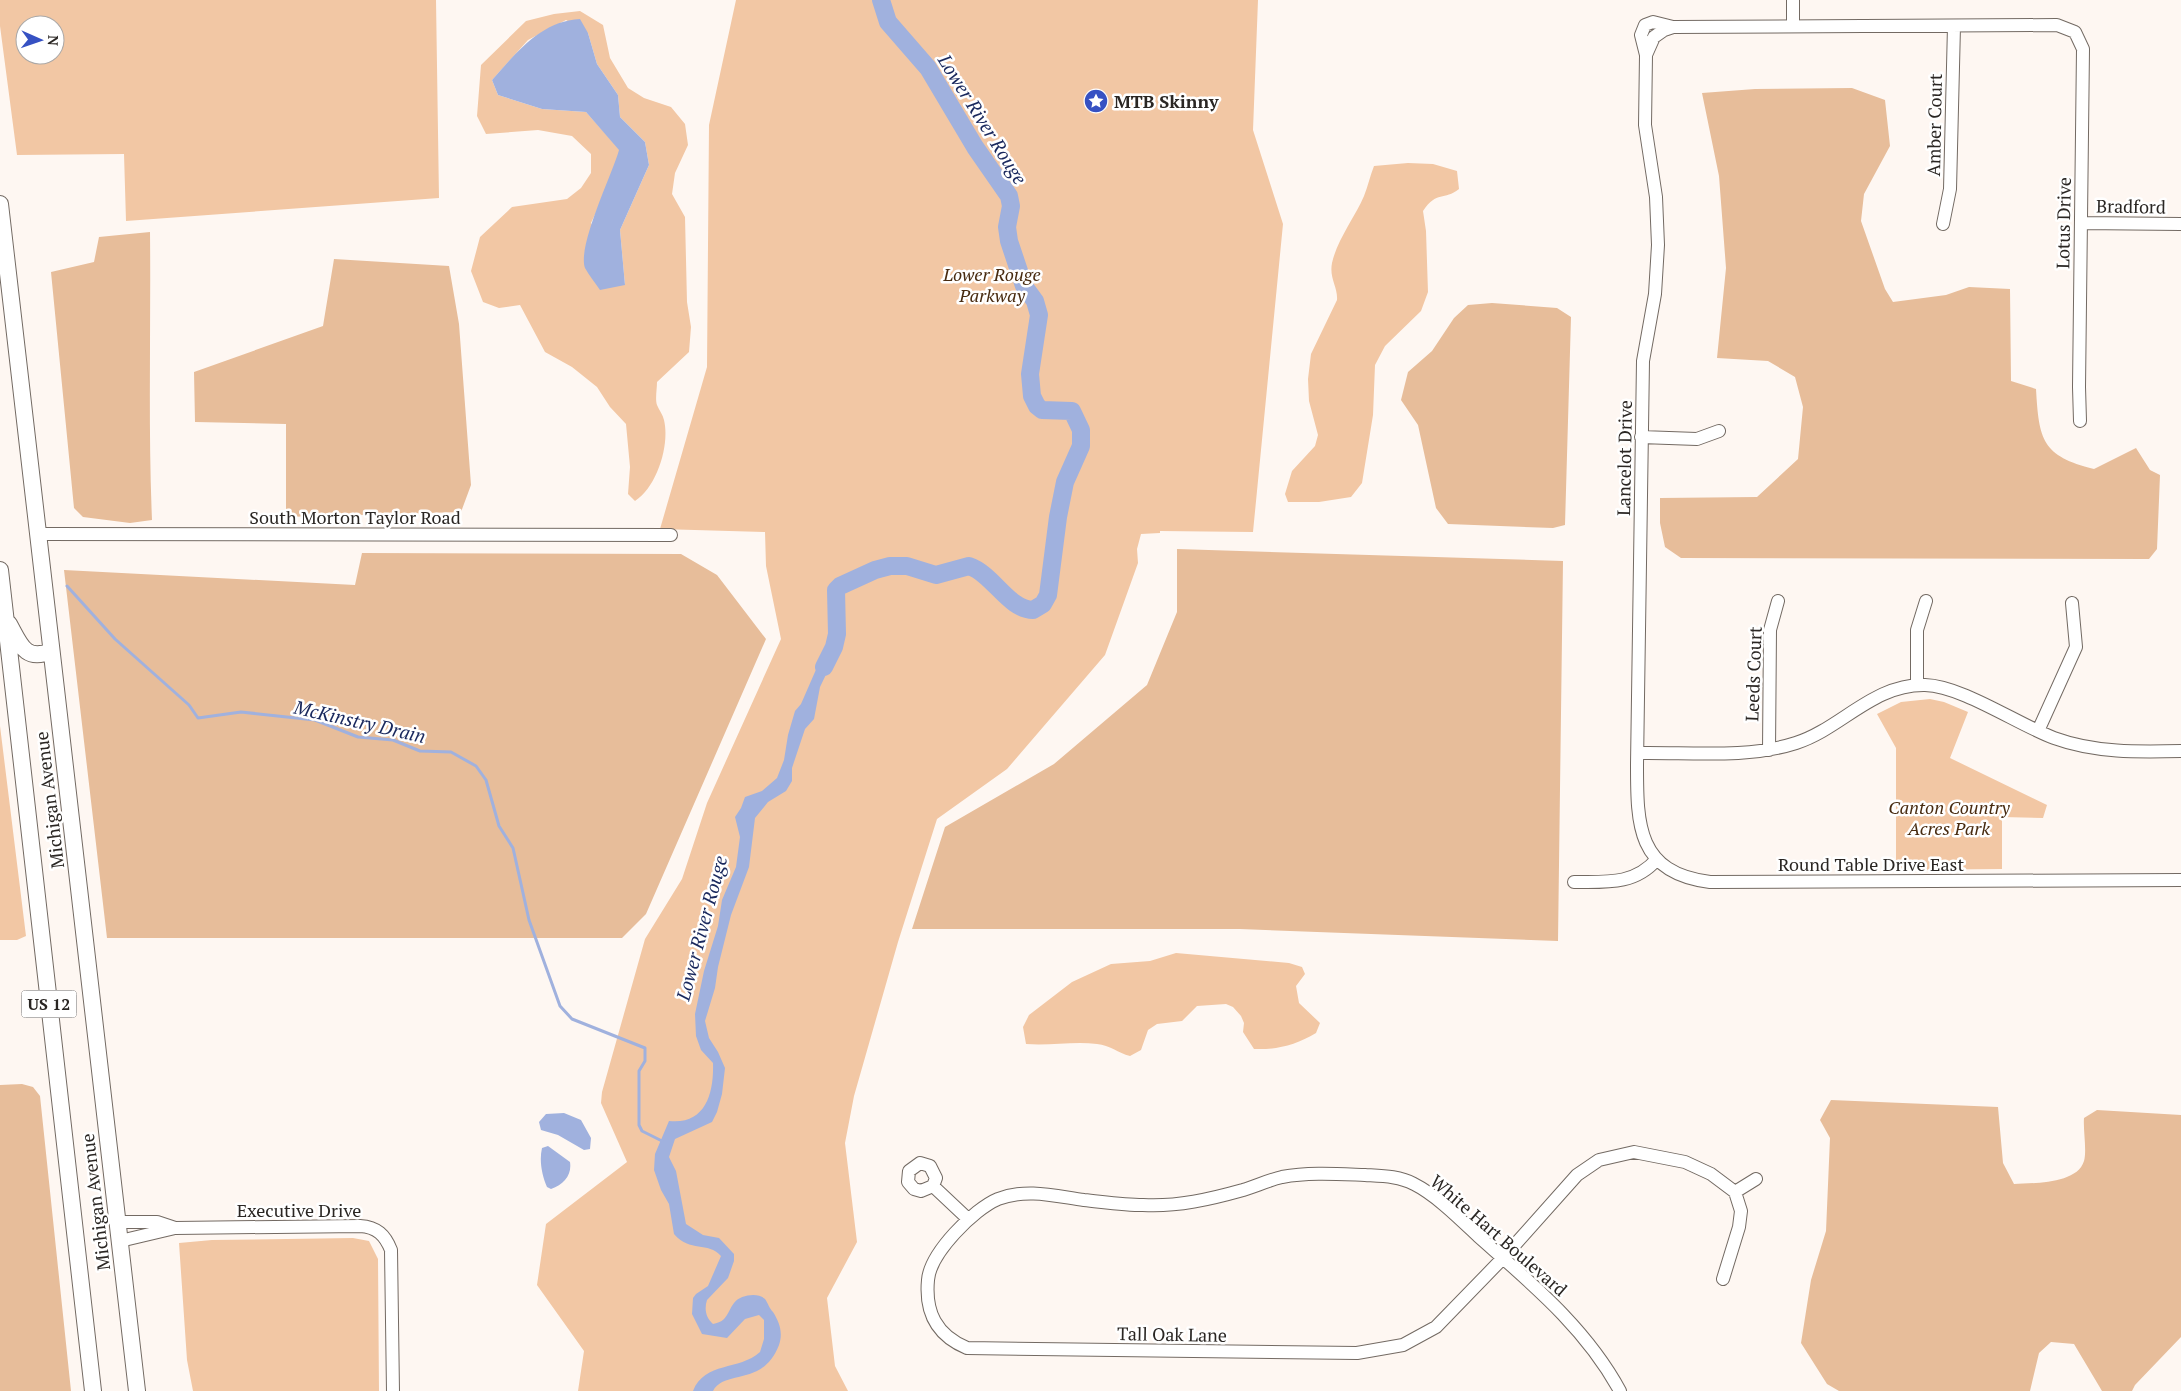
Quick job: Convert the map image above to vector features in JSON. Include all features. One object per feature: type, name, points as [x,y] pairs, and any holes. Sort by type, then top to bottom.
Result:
[{"type":"main road","name":"Michigan Avenue","points":[[0,204],[137,1391]]},
{"type":"main road","name":"Michigan Avenue","points":[[0,570],[93,1391]]},
{"type":"main road","points":[[6,617],[24,650],[36,655],[51,651]]},
{"type":"street","points":[[1793,0],[1793,26]]},
{"type":"street","name":"Lancelot Drive","points":[[1646,55],[1641,35],[1645,25],[1653,22],[1673,27]]},
{"type":"street","name":"Lotus Drive","points":[[1954,26],[2057,25],[2071,29],[2080,40],[2083,49],[2080,421]]},
{"type":"street","points":[[1673,27],[1954,26]]},
{"type":"street","name":"Amber Court","points":[[1943,224],[1950,189],[1954,26]]},
{"type":"street","name":"Lancelot Drive","points":[[1657,859],[1645,841],[1638,822],[1643,361],[1655,294],[1658,245],[1656,197],[1645,125],[1646,55],[1649,44],[1656,35],[1673,27]]},
{"type":"street","name":"Bradford","points":[[2081,223],[2181,224]]},
{"type":"street","points":[[1641,437],[1697,439],[1719,431]]},
{"type":"street","name":"South Morton Taylor Road","points":[[38,534],[671,535]]},
{"type":"street","name":"Leeds Court","points":[[1769,750],[1769,639],[1778,601]]},
{"type":"street","points":[[1917,685],[1917,630],[1926,601]]},
{"type":"street","points":[[2038,731],[2076,647],[2077,638],[2072,603]]},
{"type":"street","points":[[1638,752],[1750,752],[1769,750],[1798,743],[1814,736],[1883,693],[1900,687],[1917,685],[1935,686],[1954,691],[2038,731],[2069,743],[2103,750],[2181,751]]},
{"type":"street","points":[[1574,882],[1627,880],[1643,873],[1657,859]]},
{"type":"street","name":"Round Table Drive East","points":[[1657,859],[1681,876],[1710,882],[2181,880]]},
{"type":"street","name":"Tall Oak Lane","points":[[967,1218],[939,1254],[928,1275],[926,1298],[931,1318],[937,1328],[956,1344],[979,1349],[1357,1353],[1376,1352],[1403,1345],[1436,1328],[1503,1258],[1577,1175],[1599,1160],[1634,1152],[1684,1162],[1711,1174],[1735,1192]]},
{"type":"street","name":"White Hart Boulevard","points":[[967,1218],[996,1200],[1014,1194],[1040,1193],[1084,1200],[1154,1205],[1212,1198],[1282,1178],[1306,1175],[1392,1176],[1415,1184],[1451,1212],[1541,1292],[1591,1346],[1620,1391]]},
{"type":"street","points":[[1723,1279],[1739,1227],[1741,1211],[1735,1192],[1756,1179]]},
{"type":"street","points":[[933,1186],[967,1218]]},
{"type":"street","name":"Executive Drive","points":[[118,1222],[157,1222],[175,1228]]},
{"type":"street","name":"Executive Drive","points":[[120,1241],[175,1228],[360,1226],[369,1227],[382,1234],[391,1250],[393,1391]]},
{"type":"green space","points":[[0,0],[436,0],[439,198],[126,221],[124,154],[17,155],[0,26]]},
{"type":"green space","name":"Lower Rouge Parkway","points":[[736,0],[1258,0],[1253,130],[1283,224],[1253,532],[1160,531],[1160,533],[1141,534],[1137,549],[1138,563],[1105,655],[1007,769],[937,819],[898,942],[854,1096],[845,1143],[857,1242],[827,1298],[835,1366],[848,1391],[578,1391],[584,1351],[537,1285],[546,1224],[627,1162],[601,1103],[602,1092],[645,939],[682,879],[707,803],[781,639],[766,566],[765,532],[660,529],[707,367],[709,125]]},
{"type":"green space","points":[[580,11],[603,25],[610,58],[628,88],[644,98],[671,107],[685,124],[688,145],[675,173],[672,194],[685,217],[687,302],[691,327],[689,352],[657,382],[656,403],[663,418],[665,430],[663,453],[660,465],[650,486],[635,501],[628,494],[630,467],[626,424],[610,407],[597,387],[572,367],[545,352],[520,305],[499,308],[483,302],[471,271],[480,237],[512,207],[567,199],[581,188],[591,173],[591,154],[572,136],[538,130],[486,134],[477,116],[481,65],[526,21],[554,14]],"holes":[[[566,20],[588,33],[597,64],[618,95],[620,117],[645,142],[649,165],[620,230],[625,285],[591,223],[606,191],[620,150],[586,112],[542,109],[498,95],[492,80],[528,40]]]},
{"type":"green space","points":[[1408,163],[1433,164],[1457,171],[1459,189],[1454,193],[1432,200],[1423,211],[1426,231],[1428,292],[1421,311],[1385,346],[1375,365],[1373,415],[1362,483],[1351,497],[1319,502],[1288,502],[1285,494],[1292,471],[1315,446],[1318,435],[1309,401],[1308,379],[1311,354],[1337,300],[1331,268],[1334,254],[1364,196],[1374,166]]},
{"type":"green space","name":"Canton Country Acres Park","points":[[1930,699],[1944,702],[1968,712],[1950,758],[2047,805],[2043,818],[2002,817],[2002,869],[1896,870],[1896,748],[1877,714],[1901,702]]},
{"type":"green space","points":[[0,726],[26,936],[17,940],[0,940]]},
{"type":"green space","points":[[1176,953],[1289,963],[1302,967],[1305,974],[1296,986],[1299,1003],[1320,1023],[1316,1033],[1286,1046],[1271,1049],[1254,1049],[1243,1032],[1244,1023],[1241,1016],[1233,1007],[1226,1004],[1197,1006],[1182,1021],[1157,1024],[1148,1030],[1141,1050],[1130,1056],[1097,1044],[1026,1044],[1023,1027],[1029,1015],[1072,982],[1111,964],[1150,961]]},
{"type":"green space","points":[[353,1238],[369,1241],[378,1259],[379,1391],[193,1391],[187,1360],[179,1243],[212,1240]]},
{"type":"shaded area","points":[[1852,88],[1885,100],[1890,146],[1864,194],[1861,221],[1885,289],[1893,302],[1946,295],[1969,287],[2010,289],[2011,381],[2036,389],[2039,421],[2047,443],[2063,458],[2094,469],[2136,448],[2150,470],[2160,475],[2157,549],[2149,559],[1681,558],[1665,547],[1660,523],[1660,498],[1757,497],[1798,459],[1803,407],[1795,377],[1768,361],[1717,358],[1726,268],[1719,176],[1702,93],[1755,89]]},
{"type":"shaded area","points":[[150,232],[152,520],[130,523],[83,517],[74,508],[51,272],[94,262],[99,237]]},
{"type":"shaded area","points":[[334,259],[449,266],[459,324],[471,485],[461,512],[286,517],[286,424],[195,422],[194,372],[323,326]]},
{"type":"shaded area","points":[[1492,303],[1557,308],[1571,317],[1565,525],[1553,528],[1448,524],[1436,508],[1418,425],[1401,400],[1408,372],[1432,351],[1454,318],[1468,305]]},
{"type":"shaded area","points":[[1177,549],[1563,561],[1558,941],[1240,929],[912,929],[945,827],[1054,764],[1147,685],[1177,612]]},
{"type":"shaded area","points":[[362,553],[681,554],[717,575],[766,639],[646,914],[622,938],[107,938],[64,570],[355,585]]},
{"type":"shaded area","points":[[22,1084],[33,1087],[40,1096],[71,1391],[0,1391],[0,1085]]},
{"type":"shaded area","points":[[1831,1100],[1998,1107],[2003,1163],[2014,1184],[2054,1181],[2073,1174],[2080,1169],[2085,1156],[2084,1118],[2097,1110],[2181,1115],[2181,1337],[2135,1385],[2132,1391],[2102,1391],[2074,1344],[2051,1342],[2039,1353],[2030,1391],[1839,1391],[1827,1384],[1801,1343],[1811,1280],[1826,1231],[1830,1138],[1820,1120]]},
{"type":"water","points":[[580,19],[588,33],[597,64],[618,95],[620,117],[645,142],[649,165],[620,230],[625,285],[600,290],[585,268],[584,258],[590,228],[619,150],[586,112],[542,109],[498,95],[492,80],[520,49],[541,32],[566,21]]},
{"type":"water","points":[[834,647],[833,660],[820,687],[814,719],[805,729],[792,768],[792,781],[786,791],[768,802],[755,818],[749,867],[731,915],[718,967],[715,988],[705,1021],[709,1038],[725,1068],[722,1094],[717,1112],[712,1122],[675,1139],[669,1157],[676,1171],[686,1224],[703,1235],[719,1238],[734,1254],[734,1261],[728,1278],[707,1300],[707,1316],[713,1324],[720,1322],[740,1298],[754,1295],[762,1297],[777,1320],[781,1332],[780,1341],[772,1358],[764,1367],[726,1380],[713,1391],[693,1391],[698,1381],[714,1370],[742,1362],[760,1352],[764,1339],[764,1320],[759,1315],[745,1319],[727,1338],[702,1334],[692,1314],[693,1298],[708,1286],[721,1256],[710,1249],[686,1243],[674,1234],[669,1204],[661,1190],[654,1170],[655,1154],[669,1121],[681,1121],[699,1113],[705,1105],[712,1086],[713,1063],[701,1050],[696,1036],[695,1014],[704,971],[718,926],[722,900],[736,867],[740,837],[735,817],[745,797],[762,791],[777,778],[784,760],[788,735],[795,711],[801,704],[818,665]]},
{"type":"water","points":[[564,1113],[581,1120],[591,1138],[590,1149],[584,1150],[558,1135],[541,1130],[539,1122],[546,1114]]},
{"type":"water","points":[[548,1146],[570,1162],[570,1171],[566,1178],[551,1189],[547,1187],[545,1182],[541,1163],[542,1148]]},
{"type":"waterway","name":"Lower River Rouge","points":[[824,667],[834,647],[837,634],[836,590],[840,586],[875,570],[890,566],[907,566],[936,575],[969,566],[986,576],[1016,604],[1033,610],[1043,604],[1048,595],[1058,517],[1065,482],[1081,446],[1081,430],[1072,411],[1042,410],[1037,406],[1032,396],[1030,374],[1039,315],[1035,301],[1024,286],[1009,241],[1007,227],[1011,206],[1009,196],[975,147],[928,68],[888,22],[881,0]]},
{"type":"waterway","name":"McKinstry Drain","points":[[67,586],[115,639],[189,705],[198,718],[241,712],[315,720],[358,737],[393,740],[420,751],[451,752],[476,766],[486,780],[499,826],[513,848],[529,920],[560,1006],[572,1019],[645,1048],[645,1061],[639,1071],[639,1125],[642,1131],[662,1141]]},
{"type":"place","name":"MTB Skinny","points":[[1096,101]]}]
